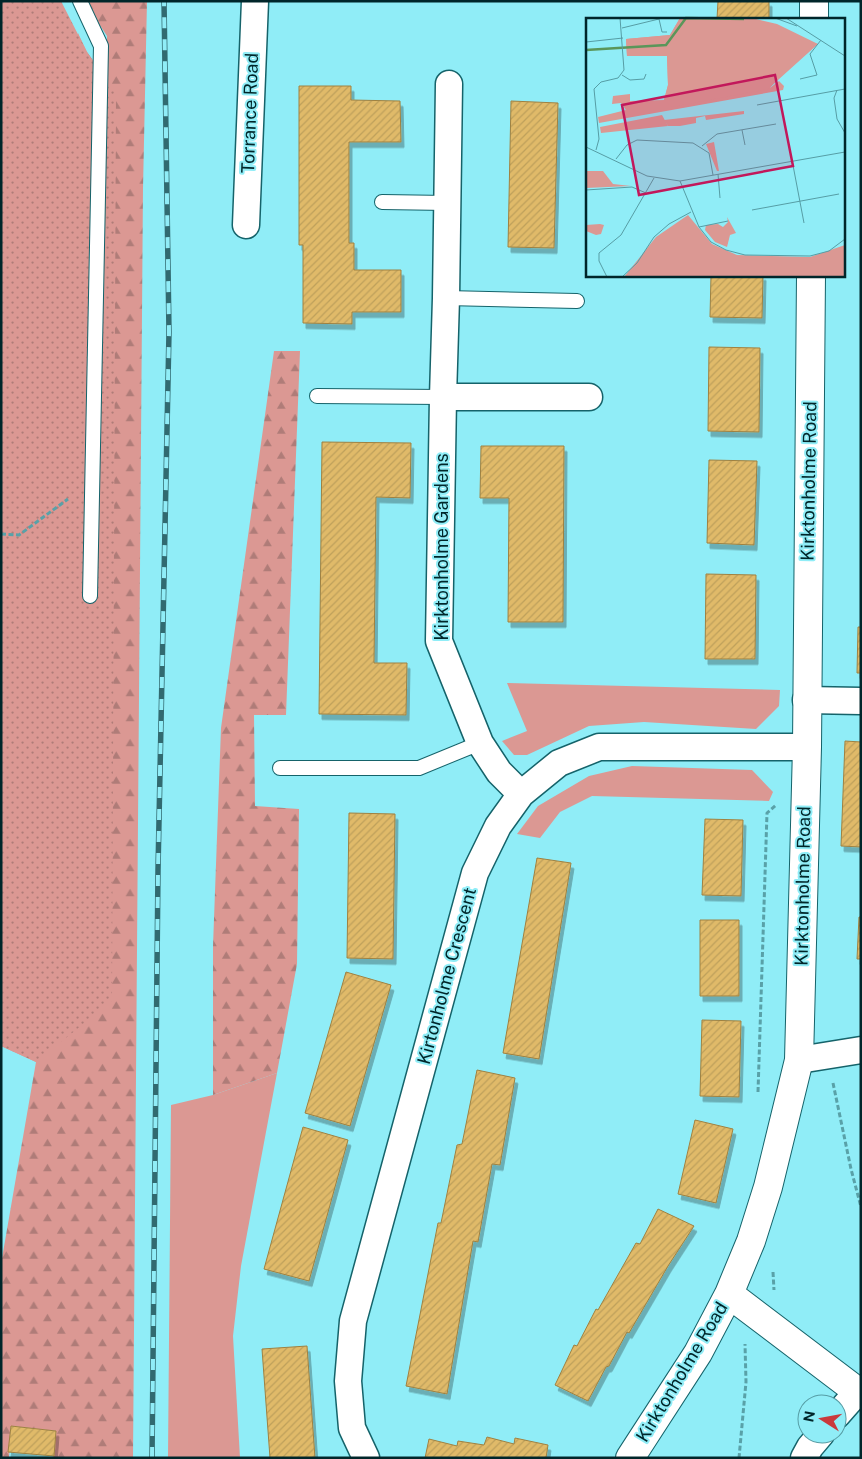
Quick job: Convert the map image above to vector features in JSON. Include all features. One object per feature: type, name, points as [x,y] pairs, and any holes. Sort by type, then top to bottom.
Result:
[{"type":"street","name":"Torrance Road","points":[[246,225],[255,1]]},
{"type":"street","points":[[814,1],[814,18]]},
{"type":"street","name":"Kirktonholme Gardens","points":[[449,84],[439,641],[480,744],[499,772],[521,794]]},
{"type":"street","name":"Kirktonholme Road","points":[[630,1458],[698,1353],[736,1300],[751,1241],[768,1187],[798,1060],[807,747],[811,276]]},
{"type":"street","points":[[443,397],[589,397]]},
{"type":"street","points":[[806,700],[861,701]]},
{"type":"street","name":"Kirtonholme Crescent","points":[[366,1458],[352,1428],[348,1381],[353,1321],[475,874],[498,826],[521,794],[559,763],[599,747],[807,747]]},
{"type":"street","points":[[798,1060],[861,1050]]},
{"type":"street","points":[[736,1300],[859,1392],[847,1405]]},
{"type":"street","points":[[804,1458],[813,1444]]},
{"type":"lane","points":[[80,1],[101,46],[90,596]]},
{"type":"lane","points":[[382,202],[447,203]]},
{"type":"lane","points":[[446,298],[577,301]]},
{"type":"lane","points":[[317,396],[443,397]]},
{"type":"lane","points":[[280,768],[418,768],[480,744]]},
{"type":"path","points":[[1,534],[19,535],[92,481]]},
{"type":"path","points":[[758,1094],[767,812],[806,778]]},
{"type":"path","points":[[827,1055],[861,1207]]},
{"type":"path","points":[[739,1458],[746,1382],[736,1300],[774,1291]]},
{"type":"green space","points":[[1,1],[61,1],[87,52],[116,94],[112,1001],[36,1062],[1,1046]]},
{"type":"green space","points":[[84,1],[147,1],[143,188],[133,1458],[53,1458],[56,1431],[11,1426],[9,1458],[1,1458],[1,1264],[36,1062],[1,1046],[78,33],[87,52],[107,80],[107,36]]},
{"type":"green space","points":[[274,351],[300,351],[286,715],[254,715],[255,806],[299,809],[297,964],[277,1073],[213,1095],[213,946],[221,728]]},
{"type":"green space","points":[[507,683],[780,690],[779,706],[756,729],[644,722],[589,726],[527,755],[514,755],[502,741],[527,731]]},
{"type":"green space","points":[[632,766],[752,770],[773,792],[769,801],[592,796],[560,812],[540,838],[517,834],[538,806],[589,776]]},
{"type":"green space","points":[[277,1073],[241,1266],[233,1336],[240,1458],[168,1458],[171,1105],[213,1095]]},
{"type":"building","points":[[718,1],[769,1],[769,18],[717,18]]},
{"type":"building","points":[[299,86],[351,86],[351,100],[400,101],[401,142],[349,142],[349,243],[354,243],[354,270],[401,270],[401,312],[352,312],[352,324],[303,323],[303,245],[299,245]]},
{"type":"building","points":[[511,101],[558,103],[554,248],[508,247]]},
{"type":"building","points":[[711,276],[763,276],[762,318],[710,317]]},
{"type":"building","points":[[709,347],[760,348],[759,432],[708,431]]},
{"type":"building","points":[[322,442],[411,443],[410,498],[376,497],[374,663],[407,663],[406,715],[319,714]]},
{"type":"building","points":[[481,446],[564,446],[563,622],[508,622],[509,498],[480,498]]},
{"type":"building","points":[[709,460],[757,461],[754,545],[707,543]]},
{"type":"building","points":[[706,574],[756,575],[755,659],[705,659]]},
{"type":"building","points":[[858,627],[861,627],[861,673],[857,673]]},
{"type":"building","points":[[845,741],[861,742],[861,847],[841,846]]},
{"type":"building","points":[[349,813],[395,814],[393,959],[347,958]]},
{"type":"building","points":[[705,819],[743,820],[741,896],[702,895]]},
{"type":"building","points":[[537,858],[571,863],[539,1059],[503,1053]]},
{"type":"building","points":[[859,917],[861,917],[861,959],[857,959]]},
{"type":"building","points":[[700,920],[739,920],[739,996],[700,996]]},
{"type":"building","points":[[346,972],[391,985],[350,1126],[305,1113]]},
{"type":"building","points":[[702,1020],[741,1021],[739,1097],[700,1096]]},
{"type":"building","points":[[477,1070],[515,1078],[500,1165],[492,1164],[478,1242],[473,1241],[447,1394],[406,1386],[438,1223],[441,1223],[457,1145],[462,1144]]},
{"type":"building","points":[[695,1120],[733,1129],[716,1203],[678,1194]]},
{"type":"building","points":[[303,1127],[348,1140],[309,1281],[264,1269]]},
{"type":"building","points":[[658,1209],[694,1226],[629,1333],[627,1332],[588,1401],[555,1385],[574,1345],[577,1346],[596,1309],[598,1310],[636,1243],[640,1244]]},
{"type":"building","points":[[307,1346],[315,1458],[270,1458],[262,1349]]},
{"type":"building","points":[[11,1426],[56,1431],[54,1456],[8,1452]]},
{"type":"building","points":[[487,1437],[514,1444],[515,1438],[548,1445],[546,1458],[425,1458],[429,1439],[457,1446],[458,1441],[484,1445]]},
{"type":"railway","points":[[152,1458],[158,870],[169,332],[164,1]]}]
